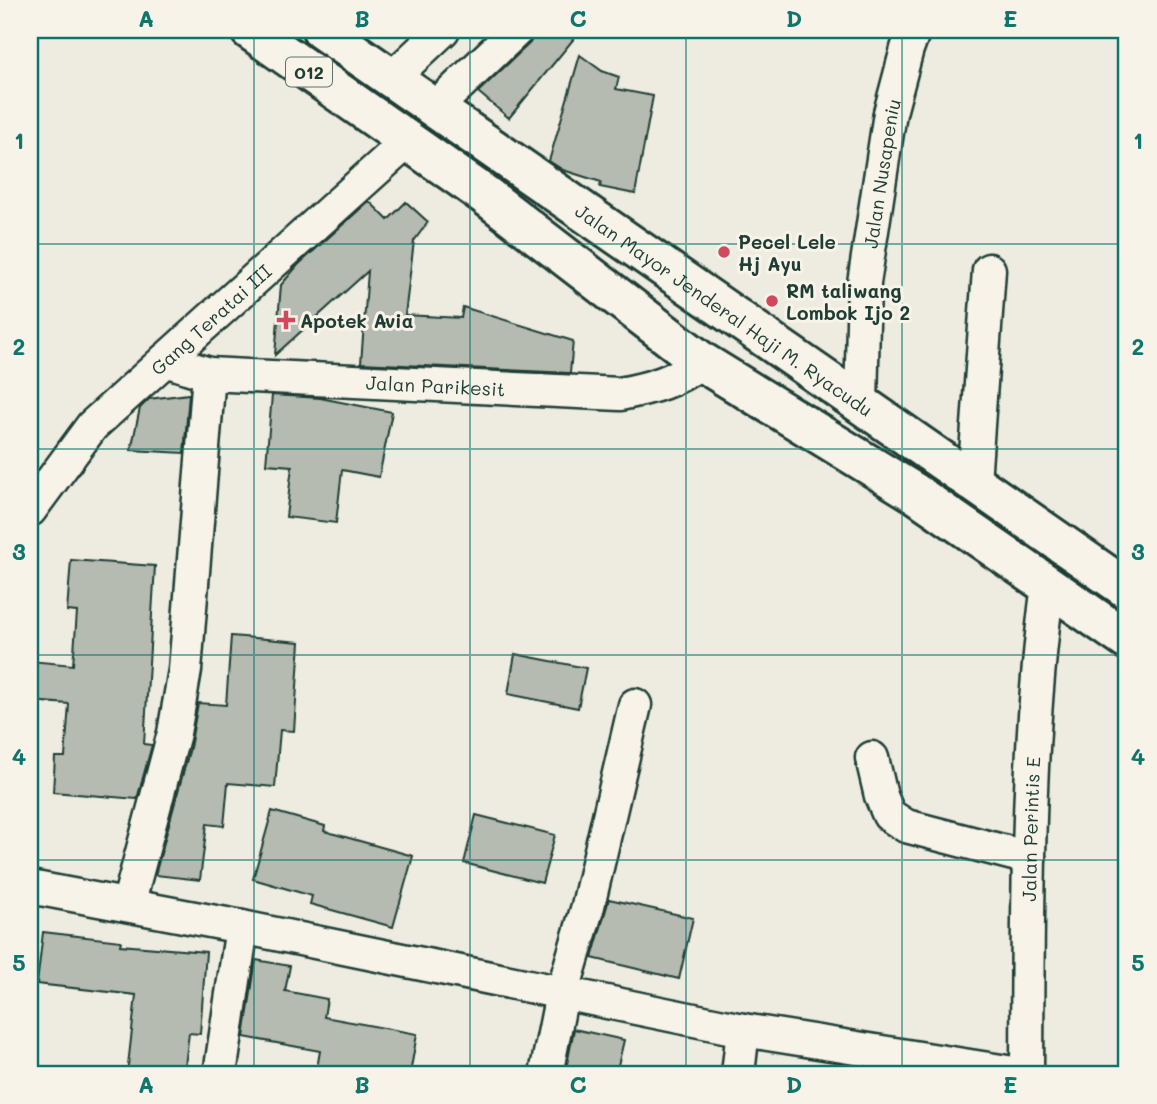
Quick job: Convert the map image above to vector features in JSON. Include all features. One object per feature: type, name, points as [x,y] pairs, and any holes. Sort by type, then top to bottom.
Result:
[{"type":"main road","name":"012","points":[[250,30],[392,130]]},
{"type":"main road","name":"Jalan Mayor Jenderal Haji M. Ryacudu","points":[[322,30],[1127,589]]},
{"type":"main road","points":[[392,130],[485,195],[702,362],[915,493],[1127,640]]},
{"type":"main road","points":[[868,408],[886,435],[939,473],[936,489],[928,493],[915,493]]},
{"type":"main road","points":[[974,482],[960,492],[957,507],[1013,548],[1039,579]]},
{"type":"street","points":[[414,93],[443,30]]},
{"type":"street","points":[[414,93],[517,30]]},
{"type":"street","name":"Jalan Nusapeniu","points":[[868,408],[864,283],[890,113],[914,30]]},
{"type":"street","name":"Gang Teratai III","points":[[30,510],[92,426],[165,360],[392,130]]},
{"type":"street","points":[[974,482],[989,270]]},
{"type":"street","name":"Jalan Parikesit","points":[[165,360],[209,374],[620,394],[668,382],[702,362]]},
{"type":"street","points":[[128,905],[174,733],[185,670],[209,374]]},
{"type":"street","name":"Jalan Perintis E","points":[[1027,1074],[1029,858],[1040,643],[1039,579]]},
{"type":"street","points":[[546,1074],[562,995],[587,906],[635,705]]},
{"type":"street","points":[[872,758],[881,796],[889,815],[906,826],[1029,858]]},
{"type":"street","points":[[30,887],[242,927],[562,995],[743,1030],[1020,1074]]},
{"type":"street","points":[[220,1074],[242,927]]},
{"type":"street","points":[[738,1074],[743,1030]]},
{"type":"building","points":[[535,30],[581,30],[509,118],[478,92],[530,43]]},
{"type":"building","points":[[580,55],[602,71],[619,77],[616,89],[653,96],[635,194],[600,187],[601,182],[563,170],[549,161]]},
{"type":"building","points":[[369,201],[388,220],[406,202],[428,222],[414,241],[405,315],[461,318],[463,307],[573,341],[570,373],[361,363],[368,271],[275,355],[281,285],[298,265]]},
{"type":"building","points":[[189,394],[184,453],[131,450],[140,408],[149,399]]},
{"type":"building","points":[[272,395],[320,398],[392,412],[379,477],[342,470],[336,523],[286,517],[292,466],[266,464]]},
{"type":"building","points":[[71,560],[155,566],[144,744],[152,745],[137,799],[53,792],[55,757],[65,757],[69,704],[30,701],[30,661],[73,665],[77,612],[67,611]]},
{"type":"building","points":[[231,636],[300,642],[294,731],[280,730],[275,787],[228,783],[224,826],[207,824],[200,880],[155,875],[190,748],[198,703],[226,705]]},
{"type":"building","points":[[515,654],[586,668],[578,708],[508,694]]},
{"type":"building","points":[[272,811],[325,826],[324,831],[413,856],[393,927],[310,904],[312,896],[253,879]]},
{"type":"building","points":[[476,815],[555,835],[542,883],[464,863]]},
{"type":"building","points":[[609,899],[693,918],[679,979],[592,958]]},
{"type":"building","points":[[43,932],[121,941],[120,945],[206,952],[200,1034],[189,1033],[184,1074],[127,1074],[136,995],[37,984]]},
{"type":"building","points":[[256,960],[290,966],[285,991],[327,999],[324,1017],[417,1034],[410,1074],[316,1074],[320,1051],[244,1037]]},
{"type":"building","points":[[574,1029],[624,1040],[616,1074],[565,1074]]},
{"type":"place","name":"Pecel Lele Hj Ayu","points":[[724,252]]},
{"type":"place","name":"RM taliwang Lombok Ijo 2","points":[[772,301]]},
{"type":"place","name":"Apotek Avia","points":[[286,320]]}]
